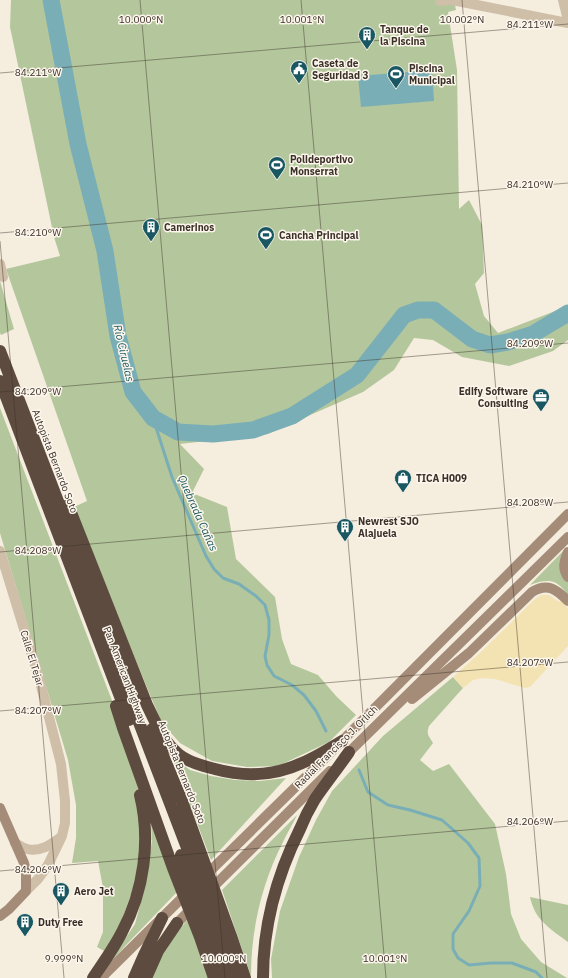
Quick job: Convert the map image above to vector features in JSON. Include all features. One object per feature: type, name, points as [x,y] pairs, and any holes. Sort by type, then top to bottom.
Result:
[{"type":"highway","points":[[0,346],[27,401],[147,705],[158,729],[176,753],[196,764],[210,768],[239,774],[272,773],[301,764],[342,741]]},
{"type":"highway","name":"Autopista Bernardo Soto","points":[[0,351],[88,579],[187,861],[200,937],[214,978]]},
{"type":"highway","name":"Pan American Highway","points":[[0,382],[76,583],[211,924],[225,978]]},
{"type":"highway","points":[[76,583],[123,728],[143,808],[145,830],[143,869],[131,911],[123,931],[93,978]]},
{"type":"highway","name":"Autopista Bernardo Soto","points":[[123,728],[187,861],[231,936],[245,978]]},
{"type":"highway","points":[[263,978],[264,946],[269,921],[277,886],[292,844],[315,800],[349,752]]},
{"type":"highway","points":[[134,978],[162,918]]},
{"type":"highway","points":[[146,978],[158,951],[177,923]]},
{"type":"highway","points":[[211,924],[234,978]]},
{"type":"main road","name":"Radial Francisco J. Orlich","points":[[101,978],[342,741],[568,514]]},
{"type":"main road","name":"Radial Francisco J. Orlich","points":[[177,923],[568,537]]},
{"type":"main road","points":[[568,552],[565,559],[564,568],[568,577]]},
{"type":"main road","points":[[365,737],[469,653],[532,592],[541,587],[553,588],[568,601]]},
{"type":"main road","points":[[0,808],[24,863],[26,871],[26,891],[0,916]]},
{"type":"street","points":[[452,0],[568,23]]},
{"type":"street","points":[[564,0],[568,20]]},
{"type":"street","points":[[0,264],[3,277]]},
{"type":"street","name":"Calle El Tejar","points":[[0,551],[39,678],[61,764],[65,801],[65,823],[62,836],[48,866],[26,891]]},
{"type":"street","points":[[15,843],[27,849],[40,849],[52,844],[62,836]]},
{"type":"green space","points":[[11,0],[454,0],[456,10],[448,12],[457,70],[459,209],[469,200],[482,225],[484,273],[475,284],[484,316],[498,333],[568,306],[568,340],[553,351],[509,366],[462,357],[433,340],[414,338],[394,370],[363,392],[268,434],[180,444],[204,469],[192,493],[227,507],[236,559],[275,597],[282,639],[291,664],[318,675],[336,696],[356,715],[329,742],[278,766],[247,767],[212,761],[180,743],[162,723],[74,507],[87,501],[6,269],[60,256],[54,237],[10,27]]},
{"type":"green space","points":[[0,281],[14,329],[1,335],[0,333]]},
{"type":"green space","points":[[0,408],[129,745],[139,788],[141,859],[132,892],[120,925],[106,952],[97,947],[103,932],[103,888],[98,861],[72,863],[76,838],[76,805],[68,760],[0,533]]},
{"type":"green space","points":[[565,549],[564,578],[568,582],[568,595],[559,585],[550,581],[543,581],[530,585]]},
{"type":"green space","points":[[453,677],[463,688],[429,726],[428,733],[433,743],[420,760],[433,771],[449,764],[495,824],[506,874],[511,914],[521,939],[541,962],[567,978],[272,978],[271,959],[280,911],[299,857],[316,820],[332,791],[383,736]]},
{"type":"green space","points":[[172,757],[190,770],[211,776],[235,780],[260,781],[286,778],[211,860]]},
{"type":"green space","points":[[297,815],[269,874],[259,907],[253,941],[251,976],[222,890]]},
{"type":"green space","points":[[151,823],[177,892],[105,969],[135,924],[142,898],[152,841]]},
{"type":"green space","points":[[530,897],[568,905],[568,942],[540,919],[533,908]]},
{"type":"green space","points":[[188,919],[209,978],[151,978],[165,950]]},
{"type":"sand","points":[[541,595],[549,595],[559,602],[561,600],[568,608],[568,646],[530,687],[525,688],[495,679],[483,678],[473,680],[463,688],[453,677]]},
{"type":"water","name":"Piscina Municipal","points":[[432,70],[434,101],[361,107],[358,76]]},
{"type":"waterway","name":"Río Ciruelas","points":[[51,0],[78,144],[105,251],[118,336],[133,392],[153,418],[178,432],[213,434],[253,430],[292,416],[357,375],[404,315],[418,310],[434,310],[472,339],[490,345],[508,342],[533,334],[568,313]]},
{"type":"waterway","name":"Quebrada Cañas","points":[[153,418],[172,477],[206,556],[214,569],[223,578],[239,584],[256,596],[265,605],[269,620],[269,635],[265,656],[267,665],[274,676],[292,685],[304,695],[316,711],[326,731]]},
{"type":"waterway","name":"Quebrada Cañas","points":[[359,770],[368,792],[388,805],[442,820],[468,843],[479,858],[480,886],[469,911],[453,934],[453,949],[458,958],[469,965],[512,963],[536,972],[542,978]]},
{"type":"place","name":"Tanque de la Piscina","points":[[367,50]]},
{"type":"place","name":"Caseta de Seguridad 3","points":[[299,84]]},
{"type":"place","name":"Piscina Municipal","points":[[396,89]]},
{"type":"place","name":"Polideportivo Monserrat","points":[[277,180]]},
{"type":"place","name":"Camerinos","points":[[151,242]]},
{"type":"place","name":"Cancha Principal","points":[[266,250]]},
{"type":"place","name":"Edify Software Consulting","points":[[541,412]]},
{"type":"place","name":"TICA H009","points":[[403,493]]},
{"type":"place","name":"Newrest SJO Alajuela","points":[[345,542]]},
{"type":"place","name":"Aero Jet","points":[[61,906]]},
{"type":"place","name":"Duty Free","points":[[25,937]]}]
